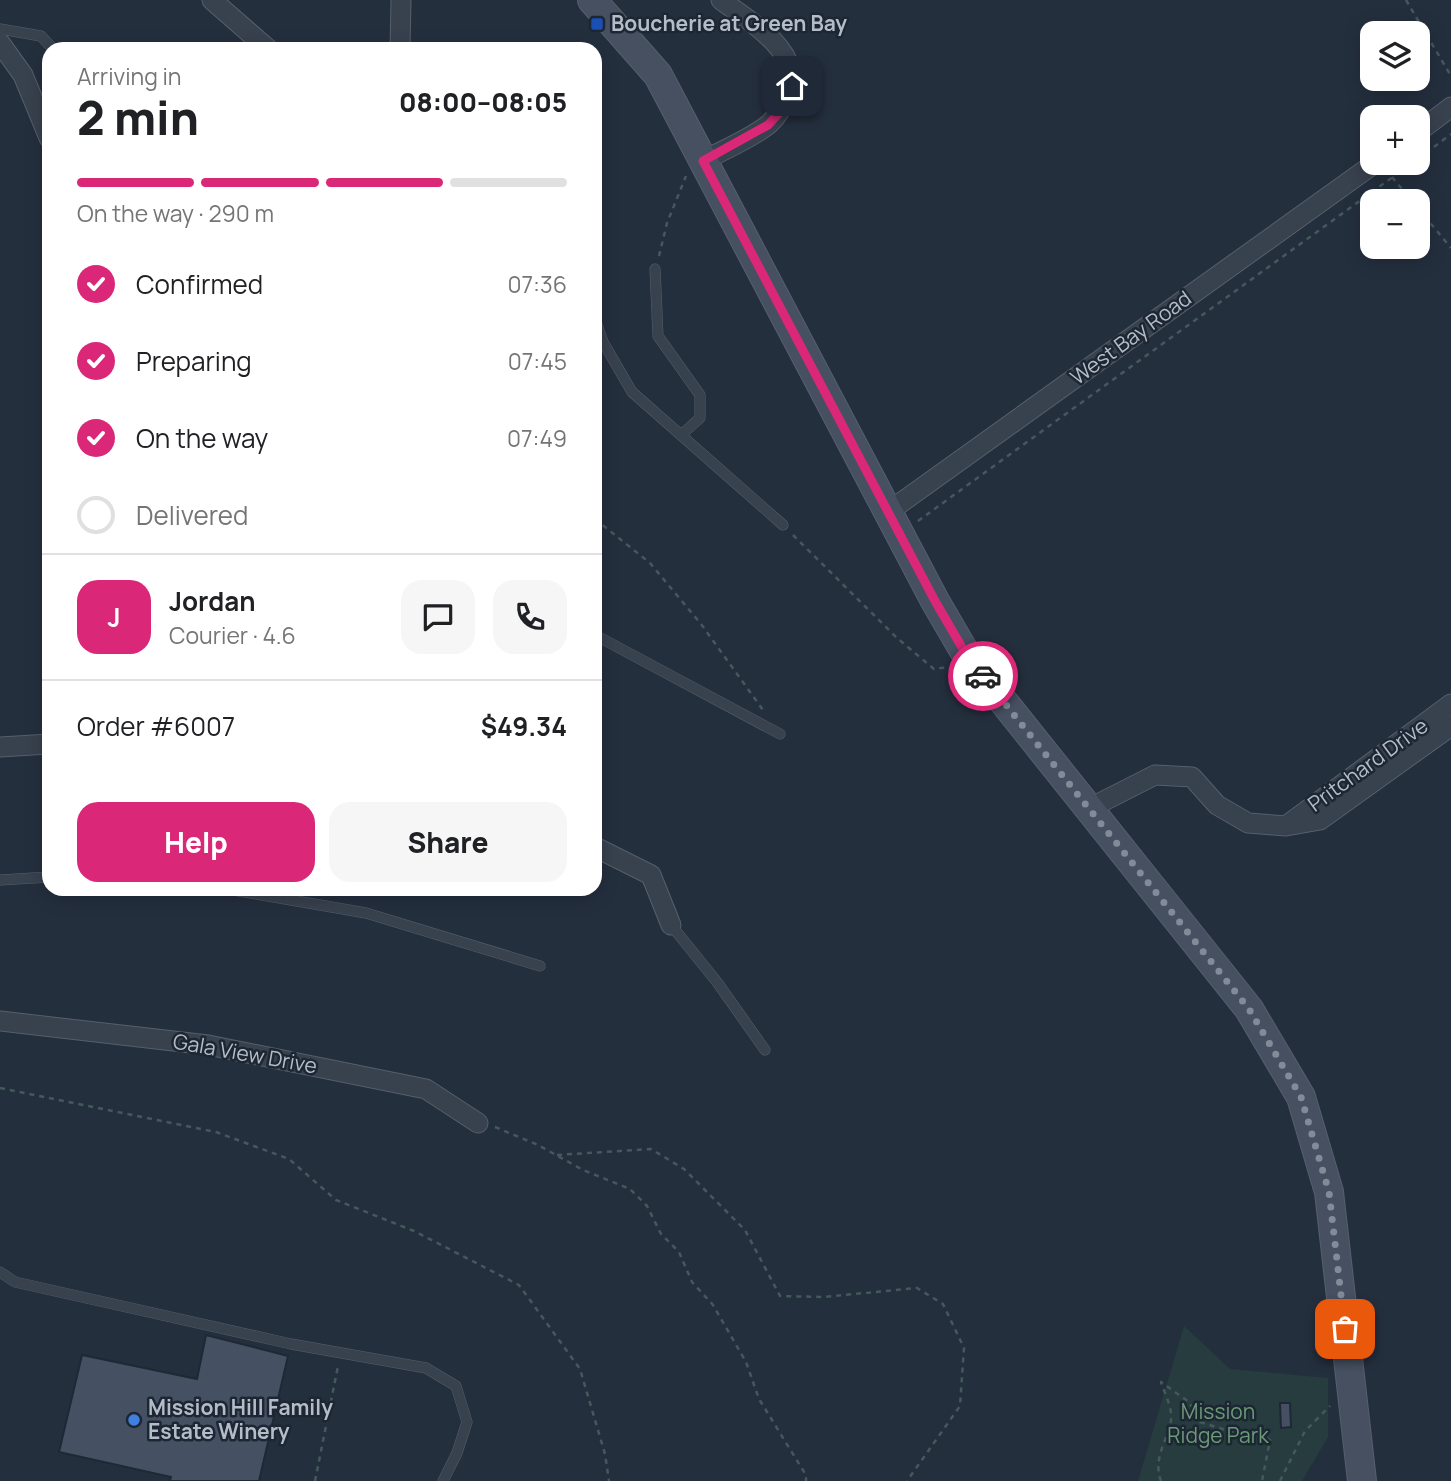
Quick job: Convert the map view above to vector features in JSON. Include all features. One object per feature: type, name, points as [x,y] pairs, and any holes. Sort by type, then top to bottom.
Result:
[{"type":"main road","points":[[592,0],[658,75],[967,656],[1249,1009],[1301,1097],[1329,1192],[1362,1481]]},
{"type":"street","points":[[212,0],[260,42]]},
{"type":"street","points":[[400,42],[401,0]]},
{"type":"street","points":[[703,161],[768,125],[780,112],[792,86],[790,64],[770,38],[721,0]]},
{"type":"street","points":[[0,43],[23,75],[42,121]]},
{"type":"street","points":[[1430,123],[1451,107]]},
{"type":"street","name":"West Bay Road","points":[[894,523],[1369,175]]},
{"type":"street","name":"Pritchard Drive","points":[[1286,826],[1451,704]]},
{"type":"street","name":"Pritchard Drive","points":[[1090,808],[1155,775],[1192,777],[1217,805],[1248,823],[1286,826],[1320,820],[1451,726]]},
{"type":"street","points":[[0,747],[42,744]]},
{"type":"street","points":[[602,850],[651,875],[671,925]]},
{"type":"street","name":"Gala View Drive","points":[[0,1021],[208,1045],[426,1089],[478,1123]]},
{"type":"lane","points":[[0,29],[41,36],[47,42]]},
{"type":"lane","points":[[655,269],[658,336],[700,395],[700,418],[681,435]]},
{"type":"lane","points":[[602,339],[632,392],[783,525]]},
{"type":"lane","points":[[602,639],[780,734]]},
{"type":"lane","points":[[0,880],[42,877]]},
{"type":"lane","points":[[268,896],[366,913],[540,966]]},
{"type":"lane","points":[[671,925],[717,982],[765,1050]]},
{"type":"lane","points":[[0,1272],[15,1282],[291,1344],[426,1368],[456,1387],[467,1422],[443,1481]]},
{"type":"path","points":[[1406,0],[1451,76]]},
{"type":"path","points":[[1430,150],[1451,134]]},
{"type":"path","points":[[655,269],[667,223],[685,176],[703,161]]},
{"type":"path","points":[[894,523],[1395,175]]},
{"type":"path","points":[[1392,177],[1402,189]]},
{"type":"path","points":[[1430,223],[1451,248]]},
{"type":"path","points":[[602,525],[650,563],[701,625],[780,734]]},
{"type":"path","points":[[783,525],[897,638],[934,669],[950,667],[967,656]]},
{"type":"path","points":[[0,1088],[216,1132],[289,1159],[336,1200],[414,1231],[519,1285],[580,1369],[609,1481]]},
{"type":"path","points":[[478,1123],[508,1130],[583,1170],[630,1189],[647,1206],[661,1234],[679,1252],[692,1282],[713,1305],[746,1362],[759,1399],[806,1475],[806,1481]]},
{"type":"path","points":[[557,1155],[651,1149],[684,1169],[745,1230],[780,1296],[823,1297],[918,1287],[943,1304],[964,1348],[960,1406],[907,1481]]},
{"type":"path","points":[[315,1481],[341,1353]]},
{"type":"path","points":[[1161,1481],[1158,1473],[1161,1446],[1172,1416],[1161,1382],[1189,1402],[1200,1422],[1235,1433],[1258,1432],[1270,1440],[1262,1481]]},
{"type":"path","points":[[1280,1481],[1305,1431],[1351,1384]]},
{"type":"green space","name":"Mission Ridge Park","points":[[1184,1326],[1230,1369],[1328,1378],[1328,1437],[1302,1481],[1138,1481]]},
{"type":"building","points":[[206,1335],[288,1356],[259,1481],[170,1481],[171,1477],[59,1452],[82,1355],[197,1379]]},
{"type":"building","points":[[1280,1403],[1290,1403],[1291,1427],[1281,1428]]},
{"type":"way so far","points":[[983,676],[1249,1009],[1301,1097],[1329,1192],[1345,1329]]},
{"type":"place","name":"Boucherie at Green Bay","points":[[597,24]]},
{"type":"place","name":"Mission Hill Family Estate Winery","points":[[134,1420]]},
{"type":"route","points":[[792,86],[780,112],[768,125],[703,161],[935,601],[967,656],[983,676]]}]
